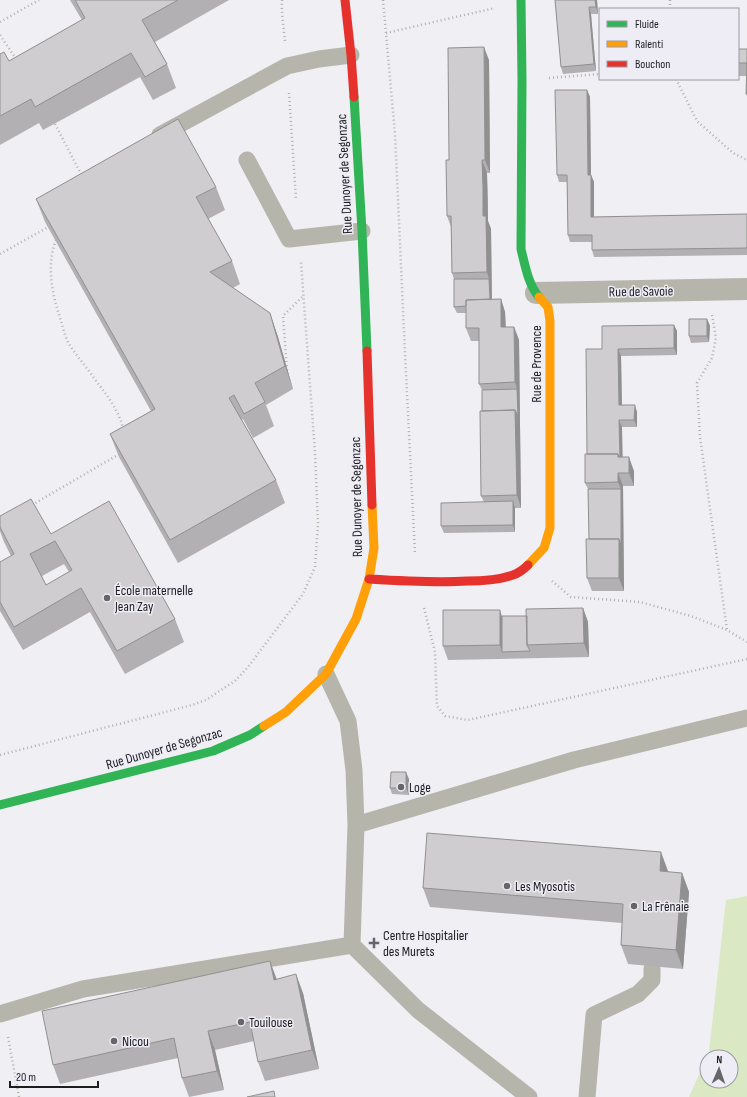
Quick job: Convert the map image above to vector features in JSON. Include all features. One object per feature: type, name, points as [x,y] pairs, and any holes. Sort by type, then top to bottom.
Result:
[{"type":"main road","name":"Rue Dunoyer de Segonzac","points":[[0,805],[213,751],[250,735],[286,712],[326,674],[356,619],[369,579],[374,548],[362,231],[351,55],[345,0]]},
{"type":"main road","name":"Rue de Provence","points":[[369,579],[463,582],[503,578],[518,573],[531,563],[543,549],[548,538],[550,528],[550,321],[548,307],[536,293],[528,276],[521,249],[521,1]]},
{"type":"street","name":"Rue de Savoie","points":[[536,293],[747,289]]},
{"type":"lane","points":[[144,144],[287,66],[319,59],[351,55]]},
{"type":"lane","points":[[247,160],[289,239],[362,231]]},
{"type":"lane","points":[[326,674],[348,721],[354,770],[356,825],[352,945],[418,1010],[529,1097]]},
{"type":"lane","points":[[356,825],[574,760],[747,718]]},
{"type":"lane","points":[[2,1013],[83,989],[352,945]]},
{"type":"lane","points":[[587,1097],[594,1015],[638,994],[652,980],[652,969]]},
{"type":"path","points":[[0,22],[39,0]]},
{"type":"path","points":[[0,754],[192,705],[206,700],[235,681],[248,668],[303,594],[315,567],[318,524],[315,453],[287,66],[281,7],[282,0]]},
{"type":"path","points":[[383,0],[395,134],[417,581],[436,652],[437,706],[445,716],[468,720],[747,660]]},
{"type":"path","points":[[386,33],[521,1]]},
{"type":"path","points":[[0,35],[16,60]]},
{"type":"path","points":[[522,80],[599,74]]},
{"type":"path","points":[[676,80],[697,121],[733,152],[747,160]]},
{"type":"path","points":[[55,124],[83,178]]},
{"type":"path","points":[[0,254],[56,223]]},
{"type":"path","points":[[58,236],[51,255],[52,290],[56,307],[69,343],[104,391],[117,412],[121,421],[123,432]]},
{"type":"path","points":[[696,290],[712,314],[716,338],[712,358],[697,383],[700,438],[727,630]]},
{"type":"path","points":[[281,374],[287,370],[283,316],[303,296]]},
{"type":"path","points":[[28,507],[124,451]]},
{"type":"path","points":[[531,563],[571,597],[640,602],[691,616],[727,630],[747,642]]},
{"type":"path","points":[[2,1013],[18,1097]]},
{"type":"green space","points":[[747,896],[747,1097],[689,1097],[699,1074],[699,1089],[739,1089],[739,1049],[709,1049],[726,900]]},
{"type":"building","points":[[75,0],[178,0],[142,20],[167,64],[145,77],[131,53],[35,107],[31,99],[0,116],[0,54],[4,52],[9,61],[85,18]]},
{"type":"building","points":[[555,0],[595,0],[596,7],[589,7],[594,64],[561,67]]},
{"type":"building","points":[[484,47],[485,160],[482,160],[483,216],[486,216],[487,272],[452,273],[451,216],[447,216],[446,160],[449,160],[448,48]]},
{"type":"building","points":[[739,49],[747,49],[747,63],[739,63]]},
{"type":"building","points":[[747,63],[747,94],[746,94]]},
{"type":"building","points":[[555,90],[587,90],[588,175],[591,175],[591,217],[747,214],[747,248],[592,250],[592,235],[568,235],[567,175],[557,175]]},
{"type":"building","points":[[178,119],[216,187],[196,197],[232,261],[210,272],[270,313],[285,366],[255,383],[265,402],[244,414],[234,395],[229,398],[276,480],[170,540],[110,434],[155,409],[36,199]]},
{"type":"building","points":[[454,279],[489,279],[490,299],[466,300],[466,306],[454,307]]},
{"type":"building","points":[[501,299],[501,327],[514,327],[515,382],[479,384],[479,328],[466,328],[466,300]]},
{"type":"building","points":[[689,319],[707,319],[707,336],[689,336]]},
{"type":"building","points":[[674,325],[674,348],[618,349],[619,405],[635,405],[634,420],[619,420],[620,457],[618,454],[587,454],[586,349],[602,349],[602,326]]},
{"type":"building","points":[[517,389],[518,416],[515,410],[482,411],[482,390]]},
{"type":"building","points":[[515,410],[517,495],[481,496],[480,411]]},
{"type":"building","points":[[585,454],[618,454],[618,457],[629,457],[629,473],[618,473],[618,482],[585,483]]},
{"type":"building","points":[[588,489],[621,489],[621,545],[619,539],[589,539]]},
{"type":"building","points":[[31,499],[51,534],[109,501],[175,619],[117,651],[81,588],[14,627],[0,602],[0,562],[14,554],[0,527],[0,516]],"holes":[[[55,541],[72,570],[46,585],[30,554]]]},
{"type":"building","points":[[513,501],[513,525],[441,526],[441,503]]},
{"type":"building","points":[[586,539],[619,539],[619,578],[587,578]]},
{"type":"building","points":[[583,608],[584,643],[527,645],[526,609]]},
{"type":"building","points":[[443,610],[500,610],[500,645],[443,646]]},
{"type":"building","points":[[502,616],[527,616],[527,645],[530,651],[502,652]]},
{"type":"building","points":[[391,772],[406,772],[406,788],[390,788]]},
{"type":"building","points":[[427,833],[661,852],[660,871],[682,873],[676,950],[621,945],[623,904],[423,888]]},
{"type":"building","points":[[270,961],[274,980],[296,974],[312,1050],[258,1062],[250,1022],[208,1031],[217,1071],[182,1078],[174,1038],[53,1065],[42,1011]]},
{"type":"building","points":[[274,1091],[275,1097],[247,1097]]},
{"type":"traffic: fast","points":[[521,0],[521,249],[532,286],[539,297]]},
{"type":"traffic: fast","points":[[354,97],[367,351]]},
{"type":"traffic: fast","points":[[0,805],[213,751],[250,735],[264,726]]},
{"type":"traffic: slow","points":[[528,565],[544,548],[550,528],[550,321],[548,307],[539,297]]},
{"type":"traffic: slow","points":[[264,726],[286,712],[326,674],[356,619],[369,579],[374,548],[372,505]]},
{"type":"traffic: jam","points":[[345,0],[354,97]]},
{"type":"traffic: jam","points":[[367,351],[372,505]]},
{"type":"traffic: jam","points":[[369,579],[431,582],[484,580],[513,575],[528,565]]},
{"type":"place","name":"École maternelle Jean Zay","points":[[107,598]]},
{"type":"place","name":"Loge","points":[[401,787]]},
{"type":"place","name":"Les Myosotis","points":[[507,886]]},
{"type":"place","name":"La Frênaie","points":[[634,906]]},
{"type":"place","name":"Centre Hospitalier des Murets","points":[[374,943]]},
{"type":"place","name":"Touilouse","points":[[241,1022]]},
{"type":"place","name":"Nicou","points":[[114,1041]]}]
